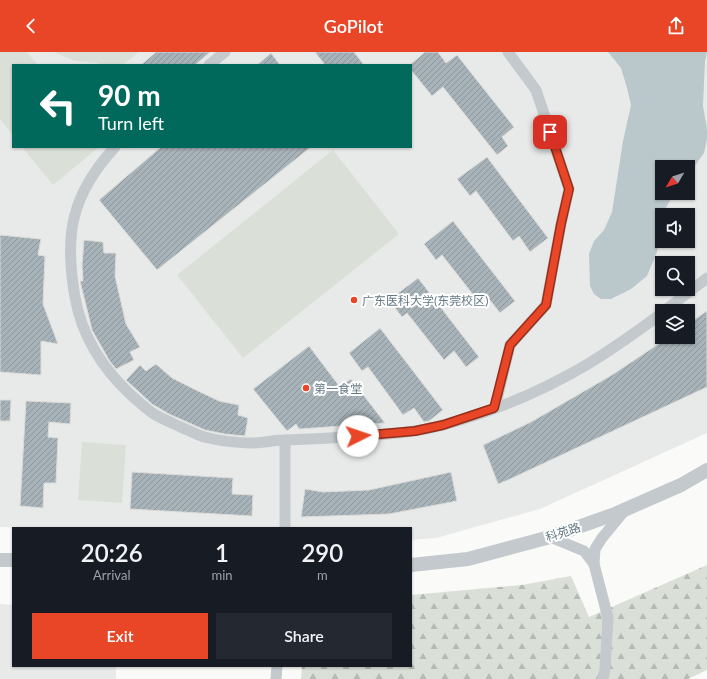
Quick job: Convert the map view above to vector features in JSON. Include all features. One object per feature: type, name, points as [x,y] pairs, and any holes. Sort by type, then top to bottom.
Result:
[{"type":"street","points":[[210,64],[225,52]]},
{"type":"street","points":[[494,408],[510,345],[546,305],[569,189],[536,90],[508,52]]},
{"type":"street","points":[[113,148],[91,176],[79,198],[72,224],[70,249],[71,274],[76,303],[82,324],[91,345],[103,366],[118,383],[154,414],[208,438],[251,444],[284,440],[319,439],[415,431],[443,425],[494,408],[545,387],[588,364],[655,318]]},
{"type":"street","points":[[673,304],[707,278]]},
{"type":"street","points":[[284,440],[284,527]]},
{"type":"street","name":"科苑路","points":[[412,565],[468,559],[550,537],[626,509],[681,485],[707,470]]},
{"type":"street","points":[[603,679],[608,618],[594,564],[595,549],[602,538],[626,509]]},
{"type":"street","points":[[550,537],[584,551],[594,564]]},
{"type":"street","points":[[0,560],[12,560]]},
{"type":"street","points":[[276,679],[277,667]]},
{"type":"shaded area","name":"广东医科大学(东莞校区)","points":[[0,52],[707,52],[707,433],[540,509],[436,538],[412,540],[412,527],[0,527]]},
{"type":"shaded area","points":[[608,52],[707,52],[705,61],[703,106],[707,129],[707,139],[704,153],[695,165],[695,160],[655,160],[655,200],[670,200],[666,208],[655,208],[655,248],[658,248],[657,252],[647,276],[631,289],[611,299],[601,299],[594,294],[590,286],[589,254],[594,241],[604,230],[612,212],[623,141],[631,105],[621,68]]},
{"type":"shaded area","points":[[0,604],[12,605],[12,667],[116,667],[116,679],[0,679]]},
{"type":"green space","points":[[0,52],[27,52],[37,64],[12,64],[12,134],[0,119]]},
{"type":"green space","points":[[54,52],[139,52],[124,64],[100,64],[75,61]]},
{"type":"green space","points":[[23,148],[98,148],[53,185]]},
{"type":"green space","points":[[333,150],[399,234],[243,358],[177,275]]},
{"type":"green space","points":[[82,442],[126,445],[122,503],[78,500]]},
{"type":"green space","points":[[707,565],[707,670],[688,679],[301,679],[302,667],[412,667],[412,595],[522,585],[571,576],[589,617]]},
{"type":"building","points":[[156,52],[210,52],[196,64],[142,64]]},
{"type":"building","points":[[315,52],[354,52],[363,64],[324,64]]},
{"type":"building","points":[[425,52],[438,52],[446,63],[457,55],[514,127],[502,137],[508,146],[497,155],[443,87],[432,96],[412,71],[411,64]]},
{"type":"building","points":[[271,53],[279,64],[258,64]]},
{"type":"building","points":[[160,148],[310,148],[157,270],[99,200]]},
{"type":"building","points":[[487,157],[548,238],[530,252],[519,236],[513,241],[476,191],[470,196],[457,179]]},
{"type":"building","points":[[453,221],[515,301],[500,313],[486,295],[478,301],[442,255],[436,260],[424,244]]},
{"type":"building","points":[[0,235],[41,239],[38,255],[45,256],[43,304],[58,344],[41,341],[41,375],[0,372]]},
{"type":"building","points":[[84,240],[103,242],[104,253],[116,253],[115,276],[126,324],[140,347],[130,352],[134,360],[116,369],[109,360],[92,330],[80,281],[83,281],[82,265]]},
{"type":"building","points":[[418,278],[479,357],[466,367],[454,351],[444,360],[407,313],[402,317],[389,300]]},
{"type":"building","points":[[707,311],[707,387],[498,484],[483,445],[531,422],[612,375],[658,344],[695,344],[695,319]]},
{"type":"building","points":[[380,328],[443,410],[429,421],[424,422],[414,408],[403,415],[368,367],[362,371],[349,353]]},
{"type":"building","name":"第一食堂","points":[[309,346],[340,387],[351,379],[385,423],[299,429],[296,424],[287,431],[253,389]]},
{"type":"building","points":[[156,364],[172,378],[198,391],[219,401],[239,405],[238,415],[248,418],[245,436],[205,430],[169,414],[152,404],[126,380],[140,365],[146,371]]},
{"type":"building","points":[[0,400],[11,400],[10,421],[0,421]]},
{"type":"building","points":[[26,401],[71,403],[70,424],[49,422],[48,437],[58,438],[56,483],[44,483],[43,508],[20,506]]},
{"type":"building","points":[[132,472],[233,478],[232,494],[253,495],[252,516],[130,509]]},
{"type":"building","points":[[451,472],[457,501],[389,514],[301,517],[305,489],[323,492],[369,490]]},
{"type":"place","name":"广东医科大学(东莞校区)","points":[[354,300]]},
{"type":"place","name":"第一食堂","points":[[306,388]]},
{"type":"route","points":[[358,436],[415,431],[443,425],[494,408],[510,345],[546,305],[569,189],[550,132]]}]
